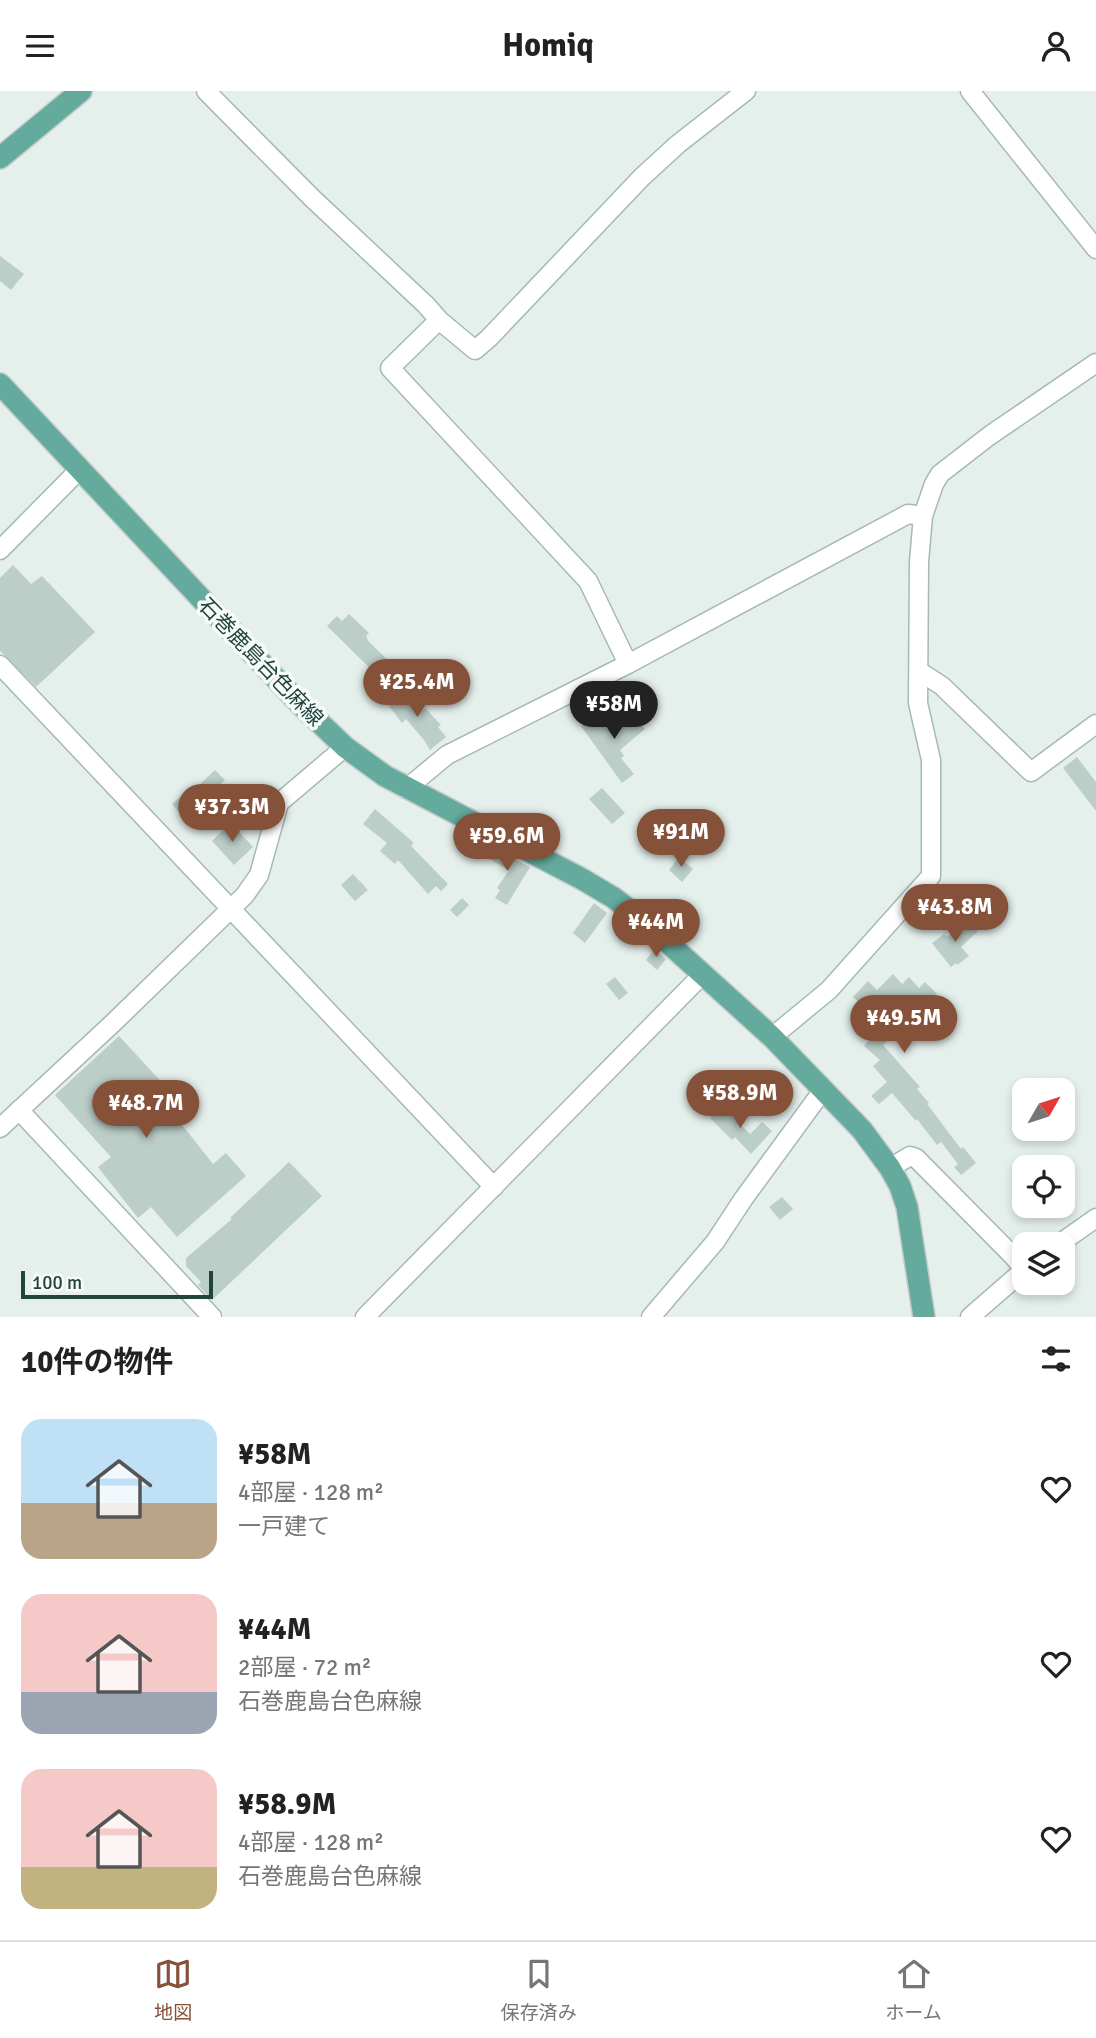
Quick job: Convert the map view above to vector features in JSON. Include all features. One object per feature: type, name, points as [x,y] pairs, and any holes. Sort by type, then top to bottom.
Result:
[{"type":"main road","points":[[0,158],[81,91]]},
{"type":"main road","name":"石巻鹿島台色麻線","points":[[0,384],[299,703],[345,747],[406,789],[571,873],[614,898],[645,921],[772,1037],[862,1130],[900,1186],[907,1207],[924,1317]]},
{"type":"street","points":[[206,91],[312,198],[439,320],[475,350],[642,177],[678,144],[746,91]]},
{"type":"street","points":[[970,91],[1096,249]]},
{"type":"street","points":[[439,320],[390,368],[589,581],[628,664]]},
{"type":"street","points":[[772,1037],[829,990],[931,876],[931,760],[918,703],[919,562],[923,516],[934,484],[940,474],[989,436],[1096,363]]},
{"type":"street","points":[[0,549],[79,470]]},
{"type":"street","points":[[406,789],[447,755],[628,664],[908,514],[923,516]]},
{"type":"street","points":[[0,665],[494,1187]]},
{"type":"street","points":[[919,671],[942,686],[1031,772],[1096,724]]},
{"type":"street","points":[[0,1128],[230,910],[259,875],[279,803],[345,747]]},
{"type":"street","points":[[365,1317],[703,974]]},
{"type":"street","points":[[651,1317],[715,1242],[823,1090]]},
{"type":"street","points":[[19,1110],[212,1317]]},
{"type":"street","points":[[890,1168],[910,1156],[916,1158],[1012,1255]]},
{"type":"street","points":[[1075,1233],[1096,1218]]},
{"type":"street","points":[[970,1317],[1012,1280]]},
{"type":"building","points":[[0,256],[24,274],[11,290],[0,281]]},
{"type":"building","points":[[13,565],[31,584],[42,576],[95,632],[36,687],[0,651],[0,578]]},
{"type":"building","points":[[349,614],[369,633],[366,636],[369,642],[395,667],[382,680],[327,626],[337,616],[342,621]]},
{"type":"building","points":[[404,689],[421,711],[425,708],[441,725],[438,727],[446,737],[430,750],[406,719],[402,723],[386,702]]},
{"type":"building","points":[[630,712],[645,729],[620,750],[624,756],[621,758],[634,774],[622,783],[581,726],[597,714],[608,729]]},
{"type":"building","points":[[1077,757],[1096,782],[1096,811],[1063,768]]},
{"type":"building","points":[[215,770],[225,780],[184,818],[172,804],[187,791],[190,794]]},
{"type":"building","points":[[602,788],[625,813],[612,824],[589,799]]},
{"type":"building","points":[[375,809],[414,843],[411,846],[448,884],[441,891],[436,886],[428,894],[398,860],[395,864],[380,851],[387,843],[363,824]]},
{"type":"building","points":[[231,823],[253,847],[234,865],[212,841]]},
{"type":"building","points":[[488,845],[530,867],[507,905],[495,898],[500,890],[497,888],[509,870],[482,855]]},
{"type":"building","points":[[679,857],[693,869],[682,882],[669,870]]},
{"type":"building","points":[[353,874],[368,890],[355,901],[341,885]]},
{"type":"building","points":[[462,898],[469,905],[457,917],[450,910]]},
{"type":"building","points":[[594,903],[607,913],[585,943],[573,933]]},
{"type":"building","points":[[967,919],[978,931],[961,947],[969,956],[951,967],[932,943],[944,934],[947,937]]},
{"type":"building","points":[[655,949],[666,959],[657,970],[646,960]]},
{"type":"building","points":[[893,974],[902,984],[909,977],[919,988],[925,982],[937,994],[883,1045],[920,1087],[917,1089],[961,1149],[963,1147],[976,1163],[961,1175],[954,1167],[958,1164],[941,1142],[937,1145],[892,1093],[879,1104],[871,1096],[887,1082],[873,1066],[880,1060],[864,1046],[880,1028],[853,997],[868,981],[877,990]]},
{"type":"building","points":[[615,977],[628,993],[619,1000],[606,984]]},
{"type":"building","points":[[119,1036],[168,1089],[160,1097],[213,1164],[226,1153],[246,1176],[177,1237],[151,1207],[138,1218],[98,1167],[111,1157],[55,1095]]},
{"type":"building","points":[[761,1085],[780,1105],[767,1117],[748,1097]]},
{"type":"building","points":[[722,1106],[750,1134],[762,1122],[772,1131],[751,1154],[735,1137],[732,1140],[710,1118]]},
{"type":"building","points":[[289,1162],[322,1196],[212,1300],[198,1285],[201,1282],[186,1266],[186,1258],[232,1219],[230,1218]]},
{"type":"building","points":[[782,1197],[793,1209],[780,1220],[769,1207]]}]
